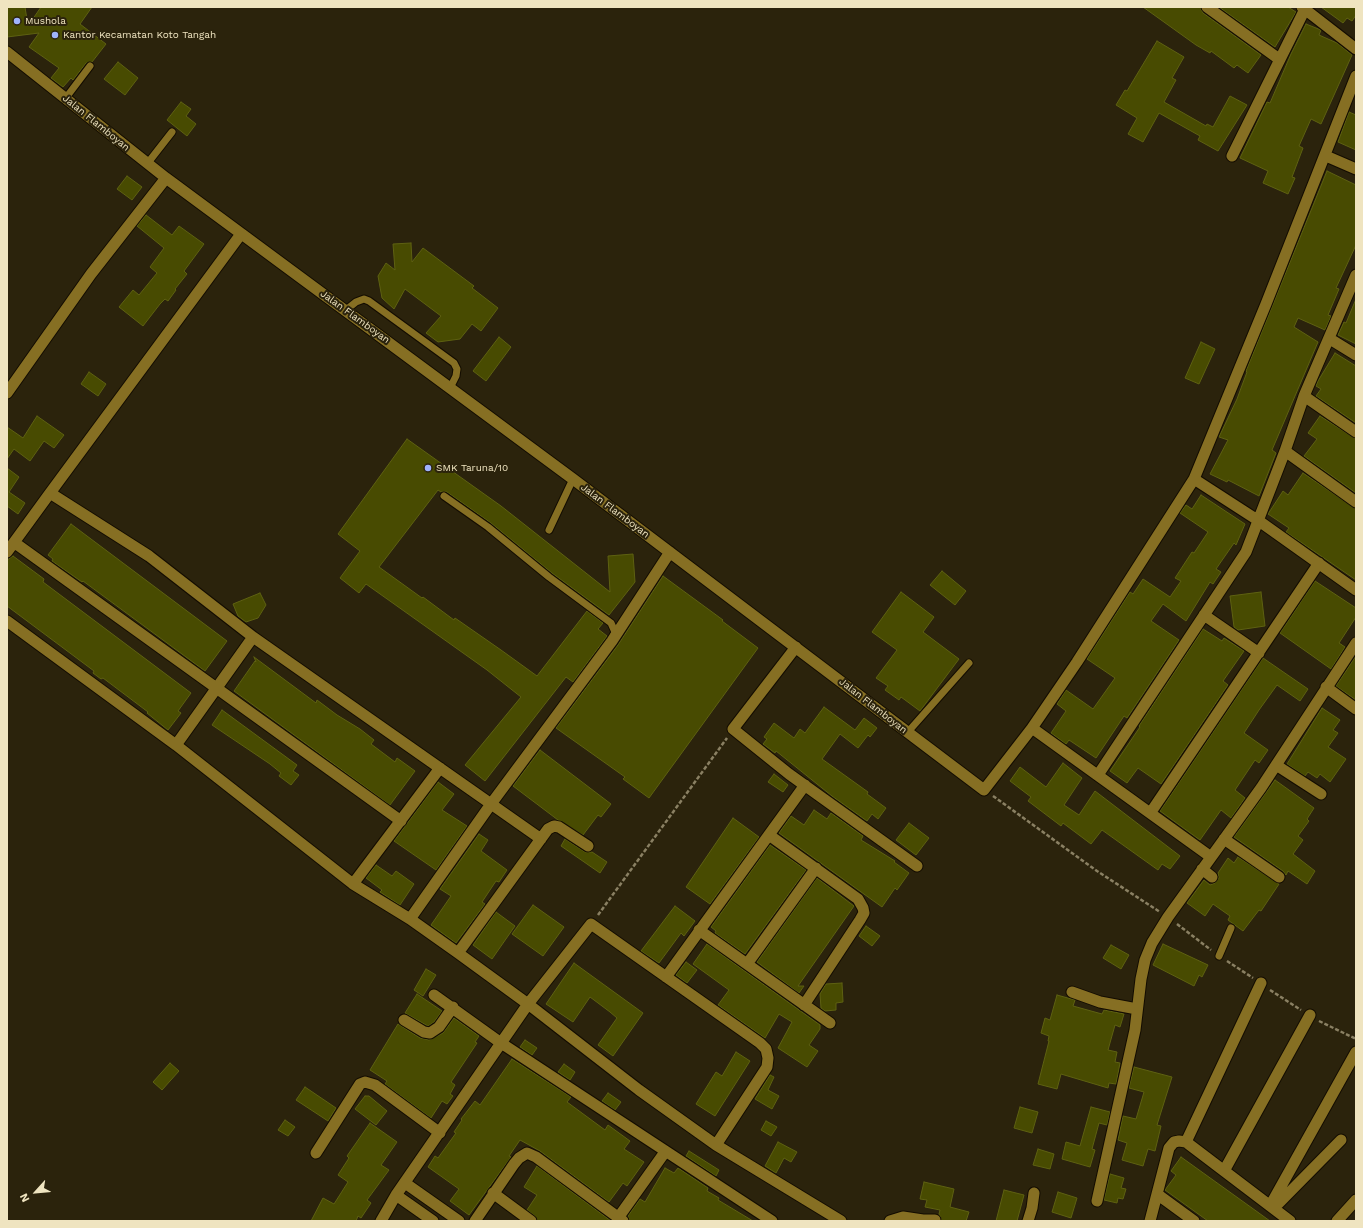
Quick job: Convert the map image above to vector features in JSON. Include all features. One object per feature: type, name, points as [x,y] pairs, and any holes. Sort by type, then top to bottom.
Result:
[{"type":"street","points":[[1207,7],[1279,59]]},
{"type":"street","points":[[1232,156],[1304,8],[1356,49]]},
{"type":"street","name":"Jalan Flamboyan","points":[[7,52],[147,164],[573,479],[984,790],[1032,728]]},
{"type":"street","points":[[1211,857],[1151,812],[1032,728],[1194,479],[1326,156],[1356,76]]},
{"type":"street","points":[[1326,156],[1356,169]]},
{"type":"street","points":[[7,393],[91,274],[166,178]]},
{"type":"street","points":[[7,552],[241,234]]},
{"type":"street","points":[[1098,775],[1246,552],[1259,521],[1304,396],[1330,339],[1356,275]]},
{"type":"street","points":[[1330,339],[1356,355]]},
{"type":"street","points":[[1304,396],[1356,432]]},
{"type":"street","points":[[1285,451],[1356,502]]},
{"type":"street","points":[[1194,479],[1259,521],[1356,590]]},
{"type":"street","points":[[50,493],[149,556],[253,637],[541,839]]},
{"type":"street","points":[[15,543],[401,821]]},
{"type":"street","points":[[410,919],[491,804],[612,641],[670,552]]},
{"type":"street","points":[[1151,812],[1319,563]]},
{"type":"street","points":[[1204,615],[1259,653]]},
{"type":"street","points":[[7,621],[176,745],[353,884],[410,919],[458,953],[528,1004],[639,1090],[716,1145],[841,1221]]},
{"type":"street","points":[[176,745],[253,637]]},
{"type":"street","points":[[1097,1201],[1135,1030],[1144,967],[1152,943],[1168,917],[1276,765],[1356,643]]},
{"type":"street","points":[[796,647],[733,729],[805,785],[916,866]]},
{"type":"street","points":[[1326,687],[1356,709]]},
{"type":"street","points":[[1276,765],[1321,794]]},
{"type":"street","points":[[353,884],[440,768]]},
{"type":"street","points":[[666,977],[805,785]]},
{"type":"street","points":[[458,953],[548,829],[554,826],[559,827],[588,846]]},
{"type":"street","points":[[769,835],[858,899],[864,913],[804,1005]]},
{"type":"street","points":[[1224,839],[1279,877]]},
{"type":"street","points":[[747,964],[816,868]]},
{"type":"street","points":[[1202,870],[1212,878]]},
{"type":"street","points":[[381,1221],[396,1195],[440,1134],[528,1004],[591,924],[760,1043],[767,1053],[767,1067],[716,1145]]},
{"type":"street","points":[[700,930],[830,1024]]},
{"type":"street","points":[[1186,1142],[1261,983]]},
{"type":"street","points":[[1072,992],[1100,1002],[1137,1009]]},
{"type":"street","points":[[434,995],[501,1043],[772,1221]]},
{"type":"street","points":[[404,1020],[424,1032],[430,1033],[439,1027],[453,1008]]},
{"type":"street","points":[[1224,1171],[1310,1015]]},
{"type":"street","points":[[1272,1207],[1356,1052]]},
{"type":"street","points":[[316,1153],[360,1084],[365,1082],[375,1085],[440,1134]]},
{"type":"street","points":[[1272,1207],[1341,1140]]},
{"type":"street","points":[[1150,1221],[1169,1148],[1174,1142],[1179,1141],[1186,1142],[1290,1221]]},
{"type":"street","points":[[475,1221],[493,1193],[519,1158],[527,1153],[536,1157],[620,1220],[665,1152]]},
{"type":"street","points":[[405,1183],[459,1221]]},
{"type":"street","points":[[493,1193],[531,1221]]},
{"type":"street","points":[[1028,1221],[1034,1193]]},
{"type":"street","points":[[1157,1194],[1194,1221]]},
{"type":"street","points":[[396,1195],[433,1221]]},
{"type":"street","points":[[1337,1221],[1356,1200]]},
{"type":"street","points":[[890,1221],[903,1217],[934,1220]]},
{"type":"lane","points":[[65,98],[90,66]]},
{"type":"lane","points":[[147,164],[172,132]]},
{"type":"lane","points":[[346,310],[356,302],[364,300],[369,301],[454,363],[457,369],[456,376],[450,388]]},
{"type":"lane","points":[[548,530],[573,479]]},
{"type":"lane","points":[[444,496],[488,527],[549,577],[611,623],[615,632],[612,641]]},
{"type":"lane","points":[[907,733],[969,663]]},
{"type":"lane","points":[[1219,956],[1231,928]]},
{"type":"path","points":[[591,924],[733,729]]},
{"type":"building","points":[[7,7],[25,7],[28,26],[41,7],[92,7],[80,24],[106,44],[92,62],[86,63],[73,80],[71,78],[63,87],[51,78],[59,68],[29,47],[39,33],[7,37]]},
{"type":"building","points":[[1143,7],[1200,7],[1203,13],[1261,55],[1248,73],[1237,65],[1234,68],[1211,51],[1210,53],[1196,45]]},
{"type":"building","points":[[1219,7],[1288,7],[1296,12],[1275,47]]},
{"type":"building","points":[[1321,7],[1356,7],[1356,15],[1352,21],[1347,18],[1343,23]]},
{"type":"building","points":[[1306,24],[1321,30],[1319,35],[1337,43],[1352,55],[1321,124],[1311,119],[1299,146],[1303,148],[1292,177],[1295,178],[1288,194],[1263,183],[1268,171],[1240,158],[1267,102],[1270,103],[1291,54]]},
{"type":"building","points":[[1157,41],[1184,57],[1172,78],[1176,80],[1164,102],[1206,126],[1207,124],[1213,127],[1230,96],[1247,105],[1218,151],[1198,140],[1200,136],[1159,113],[1143,142],[1128,134],[1137,118],[1116,105],[1125,90],[1127,91]]},
{"type":"building","points":[[118,62],[138,78],[125,95],[104,79]]},
{"type":"building","points":[[181,102],[191,109],[186,116],[196,124],[187,136],[167,120]]},
{"type":"building","points":[[1349,112],[1356,115],[1356,150],[1338,142]]},
{"type":"building","points":[[1327,171],[1356,185],[1356,245],[1336,288],[1339,289],[1328,315],[1331,316],[1325,330],[1298,318],[1294,327],[1318,342],[1272,450],[1276,453],[1259,496],[1228,480],[1227,482],[1210,474],[1228,440],[1219,437],[1237,399],[1247,372],[1246,371]]},
{"type":"building","points":[[127,176],[142,187],[132,200],[117,189]]},
{"type":"building","points":[[146,215],[172,235],[179,226],[204,244],[184,271],[187,274],[168,301],[165,299],[160,304],[143,326],[119,307],[133,290],[139,295],[157,273],[150,267],[164,248],[137,226]]},
{"type":"building","points":[[411,243],[412,262],[423,248],[474,286],[472,288],[498,308],[481,331],[472,324],[460,339],[438,342],[426,333],[441,316],[405,289],[394,309],[382,298],[378,276],[386,263],[395,270],[393,244]]},
{"type":"building","points":[[1356,299],[1356,344],[1338,335],[1344,322],[1346,323]]},
{"type":"building","points":[[499,337],[511,347],[486,381],[473,371]]},
{"type":"building","points":[[1201,342],[1215,349],[1199,384],[1185,378]]},
{"type":"building","points":[[1335,353],[1356,366],[1356,423],[1316,396],[1321,389],[1316,386],[1318,381]]},
{"type":"building","points":[[89,372],[106,384],[98,396],[81,384]]},
{"type":"building","points":[[37,416],[64,435],[54,448],[44,441],[30,461],[14,449],[7,459],[7,427],[23,438]]},
{"type":"building","points":[[1320,416],[1356,439],[1356,493],[1304,456],[1317,439],[1308,433]]},
{"type":"building","points":[[407,439],[501,506],[610,592],[608,556],[633,554],[635,582],[609,615],[552,573],[491,523],[447,492],[441,492],[438,490],[379,567],[537,676],[587,611],[603,623],[598,629],[607,636],[573,682],[566,677],[485,781],[465,765],[521,697],[487,670],[366,584],[359,593],[340,578],[360,551],[338,534]]},
{"type":"building","points":[[7,468],[19,477],[9,492],[25,503],[18,514],[7,506]]},
{"type":"building","points":[[1303,473],[1356,509],[1356,580],[1286,532],[1289,528],[1268,514],[1283,491],[1288,495]]},
{"type":"building","points":[[1201,495],[1245,524],[1236,545],[1234,543],[1216,569],[1221,572],[1213,584],[1210,582],[1186,621],[1163,604],[1151,621],[1179,640],[1127,718],[1124,716],[1096,758],[1069,740],[1066,744],[1051,733],[1066,711],[1057,704],[1066,690],[1093,709],[1115,678],[1087,659],[1130,592],[1133,594],[1143,579],[1170,597],[1181,581],[1175,578],[1192,552],[1194,553],[1208,532],[1180,513],[1186,505],[1192,509]]},
{"type":"building","points":[[71,524],[227,641],[205,671],[83,581],[82,582],[52,561],[53,559],[48,555]]},
{"type":"building","points":[[13,556],[44,579],[43,582],[191,693],[178,711],[181,713],[168,730],[147,713],[148,712],[103,678],[101,679],[93,673],[94,671],[7,606],[7,560]]},
{"type":"building","points":[[942,571],[966,591],[955,605],[930,585]]},
{"type":"building","points":[[663,576],[758,648],[649,798],[623,779],[625,777],[556,728],[618,645]]},
{"type":"building","points":[[1315,581],[1356,608],[1356,617],[1339,643],[1345,647],[1331,669],[1280,633]]},
{"type":"building","points":[[901,592],[934,617],[923,632],[959,659],[920,711],[901,697],[899,700],[885,690],[888,686],[876,678],[897,650],[872,632]]},
{"type":"building","points":[[1261,592],[1265,626],[1238,630],[1234,627],[1230,596]]},
{"type":"building","points":[[260,593],[266,605],[258,618],[246,622],[238,616],[233,604]]},
{"type":"building","points":[[1203,629],[1222,641],[1224,638],[1244,651],[1223,681],[1228,685],[1161,784],[1138,768],[1127,783],[1110,771]]},
{"type":"building","points":[[1356,656],[1356,700],[1336,686]]},
{"type":"building","points":[[254,657],[316,703],[317,700],[337,715],[360,729],[374,740],[371,744],[395,762],[397,758],[415,771],[390,805],[234,691],[255,661],[256,662]]},
{"type":"building","points":[[1263,658],[1308,689],[1300,701],[1277,685],[1259,710],[1244,733],[1268,750],[1259,763],[1255,760],[1235,790],[1245,798],[1231,818],[1221,810],[1200,840],[1160,811]]},
{"type":"building","points":[[824,707],[855,730],[864,718],[877,728],[870,737],[868,735],[858,748],[840,734],[822,759],[868,792],[867,794],[886,808],[878,819],[872,814],[867,821],[832,796],[776,751],[775,753],[763,744],[767,739],[764,737],[774,723],[794,738],[800,729],[805,733]]},
{"type":"building","points":[[1322,708],[1340,720],[1333,730],[1338,733],[1328,747],[1346,759],[1330,782],[1320,774],[1317,778],[1308,772],[1305,776],[1287,764]]},
{"type":"building","points":[[222,710],[297,765],[293,771],[299,775],[291,785],[279,776],[281,773],[270,764],[212,725]]},
{"type":"building","points":[[540,750],[611,804],[601,817],[598,815],[583,835],[558,820],[513,786]]},
{"type":"building","points":[[1063,763],[1082,778],[1064,805],[1079,815],[1095,791],[1180,856],[1170,869],[1162,864],[1158,870],[1102,830],[1091,844],[1063,823],[1061,826],[1028,801],[1031,797],[1010,781],[1020,767],[1046,787]]},
{"type":"building","points":[[774,774],[788,785],[783,792],[768,782]]},
{"type":"building","points":[[1275,780],[1314,808],[1307,819],[1309,821],[1298,836],[1303,840],[1293,854],[1315,871],[1307,884],[1288,871],[1286,875],[1283,871],[1234,837]]},
{"type":"building","points":[[438,782],[454,794],[442,810],[467,826],[436,870],[394,841]]},
{"type":"building","points":[[814,810],[827,819],[831,813],[863,836],[861,840],[895,861],[894,862],[909,873],[897,890],[895,888],[882,907],[779,833],[791,816],[804,825]]},
{"type":"building","points":[[733,818],[759,837],[710,904],[686,887]]},
{"type":"building","points":[[909,823],[929,838],[916,855],[896,840]]},
{"type":"building","points":[[479,834],[488,840],[481,851],[507,870],[499,882],[496,881],[482,902],[485,904],[456,943],[431,925],[451,896],[440,889]]},
{"type":"building","points":[[565,839],[585,852],[592,852],[607,862],[600,873],[561,846]]},
{"type":"building","points":[[770,845],[806,870],[745,954],[715,933],[716,931],[711,927]]},
{"type":"building","points":[[1238,857],[1279,884],[1261,911],[1259,910],[1243,931],[1228,920],[1230,916],[1213,904],[1205,916],[1187,903],[1204,880],[1210,885],[1215,883],[1219,878],[1218,873],[1228,858],[1234,863]]},
{"type":"building","points":[[376,865],[392,876],[396,871],[414,884],[400,905],[380,892],[382,890],[366,878]]},
{"type":"building","points":[[817,878],[854,906],[798,986],[804,986],[799,993],[757,962]]},
{"type":"building","points":[[533,905],[564,927],[543,956],[512,934]]},
{"type":"building","points":[[675,906],[695,921],[684,936],[681,933],[659,963],[641,951]]},
{"type":"building","points":[[496,912],[515,926],[492,959],[473,945]]},
{"type":"building","points":[[866,926],[880,936],[872,946],[859,936]]},
{"type":"building","points":[[707,944],[820,1025],[820,1029],[809,1045],[818,1051],[807,1067],[778,1048],[792,1022],[779,1014],[765,1038],[718,1005],[729,990],[693,964]]},
{"type":"building","points":[[1163,944],[1208,965],[1202,977],[1199,975],[1194,986],[1153,965]]},
{"type":"building","points":[[1111,945],[1129,955],[1121,969],[1103,958]]},
{"type":"building","points":[[686,962],[697,970],[687,983],[676,975]]},
{"type":"building","points":[[574,963],[643,1013],[613,1056],[598,1045],[617,1018],[610,1012],[590,997],[573,1022],[546,1004]]},
{"type":"building","points":[[426,969],[436,975],[423,996],[414,990]]},
{"type":"building","points":[[842,983],[843,1002],[836,1003],[836,1010],[825,1011],[821,1008],[820,994],[826,984]]},
{"type":"building","points":[[417,994],[442,1011],[434,1022],[428,1026],[405,1013]]},
{"type":"building","points":[[1057,995],[1075,1000],[1073,1006],[1102,1014],[1104,1010],[1124,1014],[1120,1027],[1115,1025],[1108,1050],[1117,1052],[1115,1062],[1120,1063],[1116,1084],[1109,1083],[1108,1088],[1061,1074],[1057,1089],[1038,1084],[1049,1041],[1049,1036],[1041,1033],[1045,1018],[1050,1020]]},
{"type":"building","points":[[454,1018],[479,1036],[475,1042],[477,1043],[451,1082],[455,1085],[450,1094],[453,1096],[447,1104],[442,1101],[431,1118],[385,1084],[387,1081],[370,1070],[398,1024],[420,1038],[429,1040],[443,1033]]},
{"type":"building","points":[[525,1040],[537,1048],[532,1055],[520,1047]]},
{"type":"building","points":[[736,1052],[750,1061],[715,1116],[696,1104],[716,1072],[722,1076]]},
{"type":"building","points":[[512,1059],[571,1097],[567,1102],[605,1130],[608,1125],[630,1141],[624,1149],[644,1162],[627,1186],[623,1183],[609,1202],[540,1151],[520,1140],[509,1156],[511,1157],[469,1215],[450,1201],[459,1189],[428,1167],[435,1156],[438,1158],[456,1133],[454,1132],[462,1120],[461,1119],[475,1101],[480,1105]]},
{"type":"building","points":[[170,1063],[179,1071],[162,1090],[153,1082]]},
{"type":"building","points":[[564,1064],[575,1072],[570,1080],[558,1072]]},
{"type":"building","points":[[1134,1067],[1172,1077],[1157,1125],[1161,1126],[1155,1151],[1148,1149],[1143,1166],[1122,1160],[1127,1143],[1118,1140],[1123,1116],[1136,1119],[1144,1092],[1129,1088]]},
{"type":"building","points":[[770,1075],[774,1077],[768,1090],[779,1096],[772,1109],[755,1099]]},
{"type":"building","points":[[305,1087],[336,1108],[328,1121],[296,1100]]},
{"type":"building","points":[[608,1093],[621,1102],[615,1110],[602,1101]]},
{"type":"building","points":[[365,1096],[369,1096],[387,1111],[376,1125],[355,1109]]},
{"type":"building","points":[[1020,1107],[1038,1112],[1032,1133],[1014,1128]]},
{"type":"building","points":[[1091,1107],[1110,1112],[1107,1125],[1099,1123],[1092,1149],[1095,1150],[1090,1167],[1062,1159],[1066,1142],[1080,1146]]},
{"type":"building","points":[[285,1120],[295,1127],[288,1136],[278,1130]]},
{"type":"building","points":[[766,1121],[777,1127],[771,1136],[761,1130]]},
{"type":"building","points":[[370,1123],[397,1142],[381,1165],[389,1170],[367,1200],[371,1203],[361,1218],[358,1216],[356,1221],[311,1221],[323,1198],[334,1204],[348,1182],[338,1175],[349,1158],[347,1156]]},
{"type":"building","points":[[778,1142],[797,1152],[791,1162],[784,1158],[776,1173],[765,1166]]},
{"type":"building","points":[[1038,1149],[1054,1154],[1050,1169],[1033,1165]]},
{"type":"building","points":[[689,1151],[719,1170],[716,1176],[686,1156]]},
{"type":"building","points":[[1181,1157],[1270,1221],[1208,1221],[1165,1190],[1176,1175],[1171,1171]]},
{"type":"building","points":[[537,1166],[611,1221],[538,1221],[535,1216],[527,1210],[537,1195],[524,1187]]},
{"type":"building","points":[[665,1168],[674,1173],[678,1168],[708,1188],[707,1191],[719,1198],[718,1200],[753,1221],[630,1221],[628,1216],[640,1199],[645,1202]]},
{"type":"building","points":[[1110,1174],[1124,1178],[1121,1188],[1126,1189],[1123,1199],[1118,1198],[1117,1203],[1104,1200]]},
{"type":"building","points":[[924,1182],[954,1189],[950,1207],[969,1212],[966,1221],[942,1221],[939,1214],[940,1210],[925,1207],[927,1200],[920,1199]]},
{"type":"building","points":[[1004,1190],[1024,1195],[1017,1221],[996,1221]]},
{"type":"building","points":[[1058,1192],[1077,1198],[1071,1218],[1052,1212]]},
{"type":"place","name":"Mushola","points":[[17,21]]},
{"type":"place","name":"Kantor Kecamatan Koto Tangah","points":[[55,35]]},
{"type":"place","name":"SMK Taruna/10","points":[[428,468]]}]
